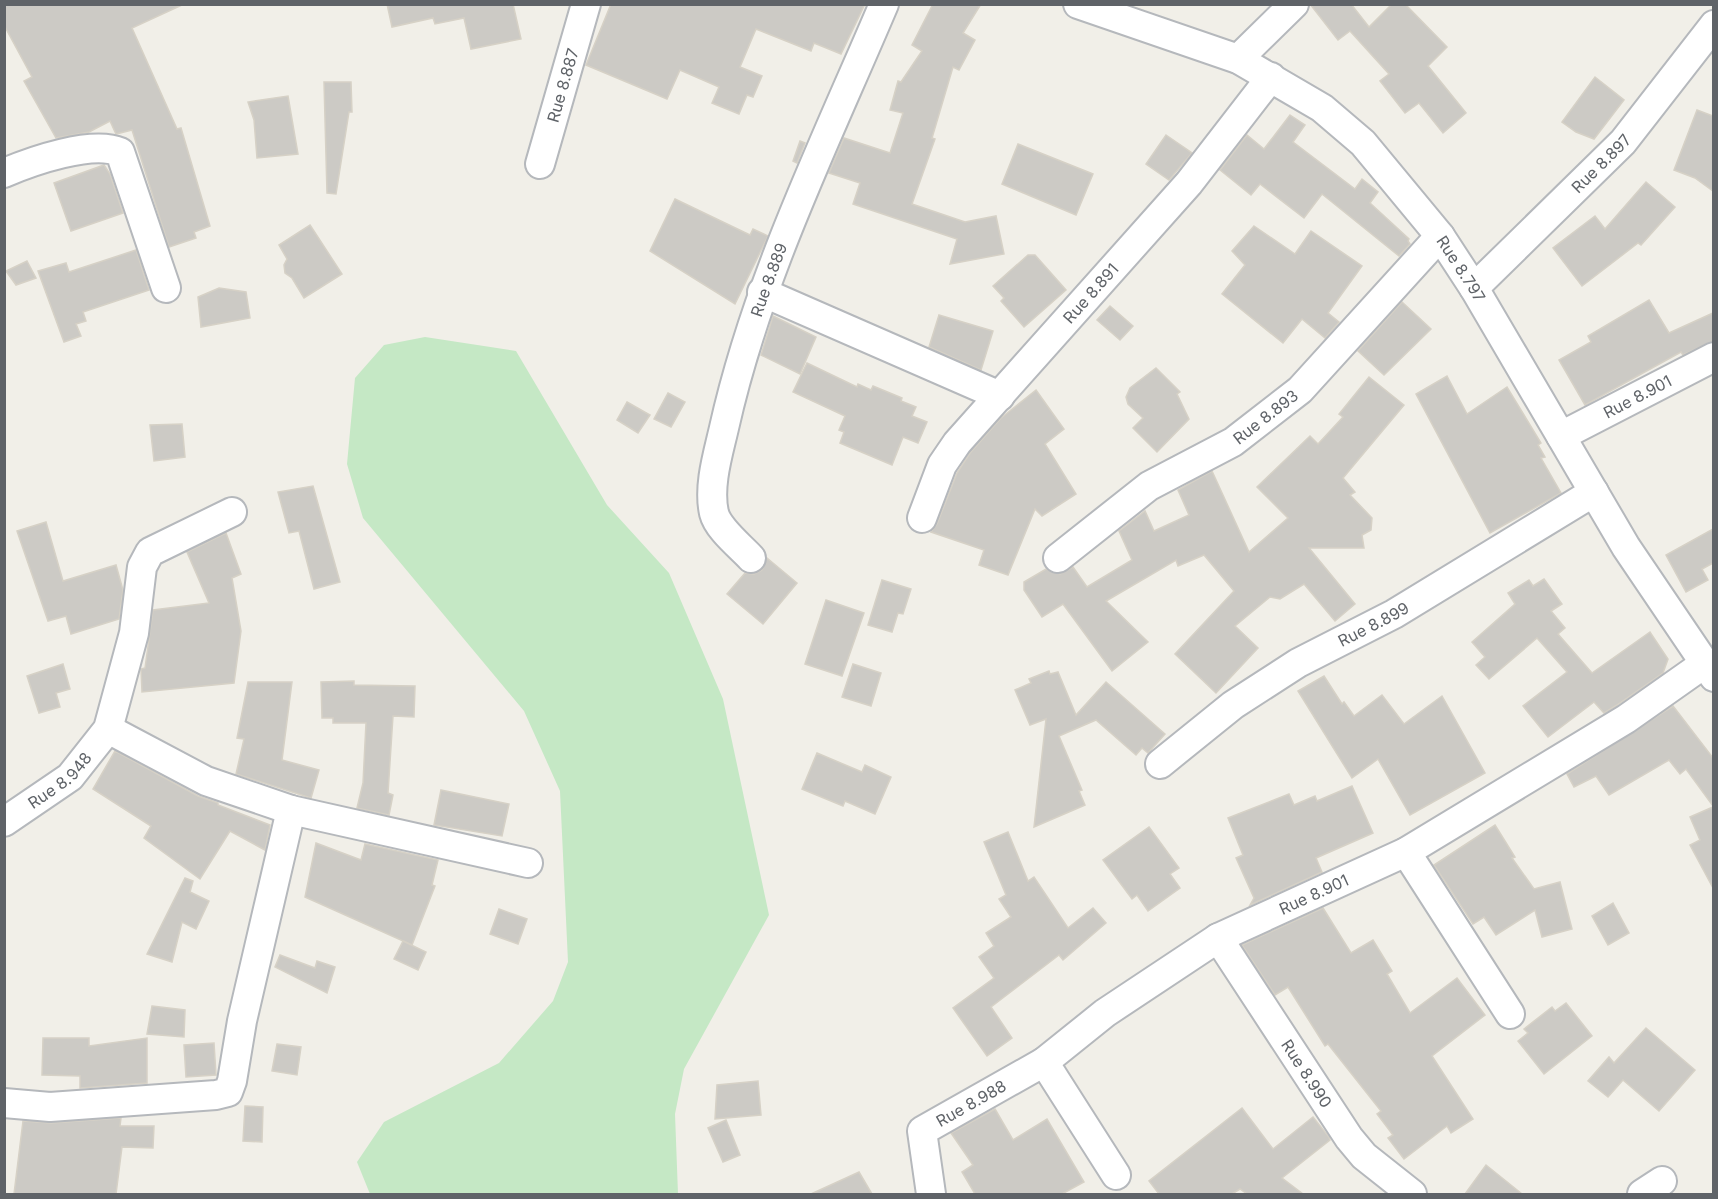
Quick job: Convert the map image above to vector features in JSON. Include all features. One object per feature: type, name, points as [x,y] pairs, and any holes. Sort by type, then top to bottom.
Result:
[{"type":"street","name":"Rue 8.887","points":[[540,164],[586,4]]},
{"type":"street","name":"Rue 8.889","points":[[751,558],[715,515],[712,494],[717,457],[730,400],[762,292],[884,4]]},
{"type":"street","points":[[1238,59],[1294,4]]},
{"type":"street","name":"Rue 8.797","points":[[1095,7],[1238,59],[1271,76],[1322,108],[1363,143],[1440,236],[1474,288],[1626,547],[1709,671]]},
{"type":"street","name":"Rue 8.897","points":[[1474,288],[1623,142],[1713,25]]},
{"type":"street","name":"Rue 8.891","points":[[922,518],[942,465],[957,443],[1189,183],[1271,76]]},
{"type":"street","points":[[4,173],[40,158],[109,148],[120,152],[166,288]]},
{"type":"street","name":"Rue 8.893","points":[[1058,558],[1149,486],[1233,442],[1300,390],[1440,236]]},
{"type":"street","points":[[762,292],[1000,396]]},
{"type":"street","name":"Rue 8.901","points":[[1562,436],[1713,357]]},
{"type":"street","name":"Rue 8.899","points":[[1160,764],[1233,705],[1298,663],[1394,614],[1594,492]]},
{"type":"street","points":[[231,512],[150,552],[142,567],[134,633],[108,729],[206,781],[291,810],[528,863]]},
{"type":"street","name":"Rue 8.901","points":[[1044,1062],[1105,1013],[1218,938],[1406,852],[1709,671]]},
{"type":"street","name":"Rue 8.948","points":[[4,822],[70,777],[108,729]]},
{"type":"street","points":[[4,1103],[50,1107],[228,1092],[242,1021],[291,810]]},
{"type":"street","points":[[1406,852],[1510,1014]]},
{"type":"street","name":"Rue 8.990","points":[[1218,938],[1349,1138],[1364,1156],[1412,1194]]},
{"type":"street","points":[[1044,1062],[1116,1175]]},
{"type":"street","name":"Rue 8.988","points":[[931,1194],[922,1131],[1044,1062]]},
{"type":"green space","points":[[425,337],[516,351],[607,505],[669,573],[723,699],[769,915],[684,1069],[675,1114],[678,1194],[370,1194],[357,1162],[384,1122],[499,1063],[553,1001],[568,962],[560,791],[524,711],[363,518],[347,464],[355,378],[384,345]]},
{"type":"building","points":[[4,4],[184,4],[132,28],[177,129],[181,128],[210,226],[194,232],[196,238],[169,247],[132,130],[116,134],[110,121],[89,132],[56,138],[24,81],[32,77],[4,25]]},
{"type":"building","points":[[387,4],[513,4],[521,39],[471,49],[464,18],[435,24],[433,18],[392,27]]},
{"type":"building","points":[[611,4],[865,4],[841,54],[814,43],[811,51],[756,29],[740,67],[762,76],[753,97],[747,95],[739,114],[712,103],[719,87],[680,70],[667,99],[586,65]]},
{"type":"building","points":[[933,4],[981,4],[963,33],[975,40],[959,70],[953,67],[932,138],[935,139],[912,204],[965,222],[996,216],[1004,254],[950,264],[957,239],[853,204],[860,183],[829,173],[844,138],[890,153],[903,113],[890,110],[898,81],[901,82],[922,51],[912,45]]},
{"type":"building","points":[[1310,4],[1351,4],[1369,27],[1392,4],[1405,4],[1447,47],[1428,66],[1466,113],[1443,133],[1419,103],[1405,113],[1380,81],[1389,74],[1350,31],[1338,40]]},
{"type":"building","points":[[1595,77],[1624,100],[1594,139],[1576,132],[1562,122]]},
{"type":"building","points":[[324,82],[351,82],[352,112],[349,112],[336,194],[327,193]]},
{"type":"building","points":[[288,96],[298,154],[257,158],[254,120],[248,102]]},
{"type":"building","points":[[1697,110],[1713,116],[1713,191],[1695,178],[1674,170]]},
{"type":"building","points":[[1290,115],[1305,125],[1293,142],[1355,189],[1362,179],[1378,192],[1370,203],[1409,239],[1410,244],[1399,256],[1322,194],[1304,218],[1260,184],[1251,195],[1220,170],[1247,135],[1264,149]]},
{"type":"building","points":[[1166,135],[1192,153],[1169,180],[1146,164]]},
{"type":"building","points":[[800,141],[805,143],[797,163],[793,161]]},
{"type":"building","points":[[1018,144],[1093,174],[1076,215],[1002,184]]},
{"type":"building","points":[[104,165],[110,174],[123,213],[71,231],[54,183]]},
{"type":"building","points":[[1646,182],[1675,207],[1641,245],[1638,243],[1582,286],[1553,248],[1595,216],[1605,229]]},
{"type":"building","points":[[675,199],[750,235],[753,229],[768,236],[735,304],[650,251]]},
{"type":"building","points":[[310,225],[342,274],[304,298],[292,278],[285,273],[284,265],[287,259],[279,245]]},
{"type":"building","points":[[1254,226],[1295,254],[1311,231],[1362,266],[1328,313],[1339,322],[1325,338],[1302,319],[1283,343],[1222,294],[1245,265],[1232,251]]},
{"type":"building","points":[[136,250],[149,290],[83,312],[86,321],[76,324],[81,336],[64,342],[38,271],[66,263],[69,272]]},
{"type":"building","points":[[1028,255],[1035,255],[1066,290],[1024,327],[1001,301],[1004,298],[993,286]]},
{"type":"building","points":[[27,261],[36,278],[16,285],[6,271]]},
{"type":"building","points":[[219,288],[246,292],[250,318],[201,327],[198,297]]},
{"type":"building","points":[[1649,300],[1669,333],[1713,313],[1713,341],[1683,355],[1681,352],[1585,405],[1559,360],[1591,342],[1588,336]]},
{"type":"building","points":[[1402,302],[1431,329],[1384,375],[1358,351]]},
{"type":"building","points":[[1110,306],[1133,326],[1120,340],[1097,320]]},
{"type":"building","points":[[939,315],[993,331],[981,370],[929,347]]},
{"type":"building","points":[[773,316],[816,337],[800,374],[761,355]]},
{"type":"building","points":[[807,363],[857,387],[858,384],[871,390],[873,386],[902,398],[901,401],[916,407],[912,416],[927,422],[918,443],[903,437],[892,465],[840,443],[844,432],[839,430],[845,416],[793,392]]},
{"type":"building","points":[[1156,368],[1180,392],[1177,394],[1189,419],[1157,452],[1133,428],[1143,418],[1128,404],[1126,397],[1130,388]]},
{"type":"building","points":[[1447,376],[1467,414],[1507,387],[1541,443],[1538,445],[1545,457],[1541,458],[1561,493],[1490,533],[1416,394]]},
{"type":"building","points":[[1369,377],[1404,405],[1343,478],[1355,492],[1350,495],[1372,518],[1371,530],[1362,535],[1364,548],[1309,548],[1355,604],[1335,621],[1304,584],[1280,599],[1270,597],[1235,626],[1258,648],[1216,693],[1175,654],[1234,591],[1204,555],[1178,566],[1176,560],[1106,601],[1148,642],[1112,671],[1063,604],[1042,617],[1024,590],[1024,582],[1046,569],[1060,574],[1073,567],[1087,587],[1132,560],[1119,531],[1145,511],[1154,531],[1189,515],[1178,490],[1212,471],[1249,552],[1288,518],[1257,487],[1310,436],[1318,444],[1343,417],[1339,414]]},
{"type":"building","points":[[1036,390],[1064,429],[1045,444],[1076,494],[1042,516],[1035,509],[1008,575],[979,565],[984,550],[931,532],[937,524],[957,473],[970,453],[1001,418]]},
{"type":"building","points":[[668,393],[685,402],[671,427],[654,419]]},
{"type":"building","points":[[627,402],[650,415],[638,433],[617,420]]},
{"type":"building","points":[[182,424],[185,457],[154,461],[150,425]]},
{"type":"building","points":[[313,486],[340,582],[314,589],[299,531],[289,533],[278,492]]},
{"type":"building","points":[[46,522],[63,581],[116,565],[123,590],[119,619],[71,634],[66,616],[48,621],[17,531]]},
{"type":"building","points":[[1713,529],[1713,563],[1702,569],[1708,580],[1686,592],[1666,555]]},
{"type":"building","points":[[226,533],[241,574],[232,578],[241,631],[234,683],[142,692],[141,669],[145,668],[153,610],[209,603],[187,552]]},
{"type":"building","points":[[767,558],[797,583],[763,624],[727,594],[745,573],[754,574],[762,570]]},
{"type":"building","points":[[1544,579],[1562,604],[1551,611],[1565,628],[1558,634],[1592,673],[1650,632],[1668,659],[1663,673],[1617,705],[1604,713],[1594,702],[1548,737],[1523,706],[1567,672],[1537,638],[1489,679],[1476,665],[1485,657],[1472,642],[1515,604],[1508,593],[1529,580],[1533,586]]},
{"type":"building","points":[[882,580],[911,589],[903,614],[898,613],[892,632],[868,625]]},
{"type":"building","points":[[826,600],[864,613],[842,676],[805,664]]},
{"type":"building","points":[[63,664],[70,689],[56,693],[60,707],[39,713],[27,676]]},
{"type":"building","points":[[853,664],[881,673],[871,706],[842,697]]},
{"type":"building","points":[[1049,671],[1050,674],[1058,672],[1076,715],[1106,682],[1165,734],[1148,753],[1142,748],[1136,755],[1096,720],[1059,736],[1082,790],[1079,791],[1085,805],[1034,827],[1046,719],[1030,725],[1015,690],[1031,683],[1029,679]]},
{"type":"building","points":[[1324,676],[1342,704],[1344,702],[1354,716],[1382,695],[1404,724],[1442,696],[1485,773],[1410,815],[1378,759],[1352,778],[1298,691]]},
{"type":"building","points":[[354,681],[354,685],[415,686],[414,717],[393,716],[388,793],[393,795],[389,815],[357,808],[363,783],[366,723],[333,723],[333,718],[322,718],[321,682]]},
{"type":"building","points":[[248,682],[292,682],[282,760],[319,770],[311,798],[236,774],[244,739],[237,738]]},
{"type":"building","points":[[1673,706],[1713,758],[1713,806],[1686,769],[1680,774],[1669,760],[1609,795],[1596,776],[1574,787],[1567,774]]},
{"type":"building","points":[[115,751],[198,796],[270,825],[265,850],[230,831],[200,879],[144,838],[151,826],[93,789]]},
{"type":"building","points":[[817,753],[862,772],[865,765],[891,777],[875,814],[845,801],[843,806],[802,789]]},
{"type":"building","points":[[1352,786],[1373,833],[1316,858],[1322,872],[1250,905],[1254,898],[1236,858],[1243,855],[1228,818],[1289,794],[1294,805],[1315,796],[1317,801]]},
{"type":"building","points":[[441,790],[509,804],[502,836],[434,825]]},
{"type":"building","points":[[1713,807],[1713,888],[1690,845],[1700,840],[1690,817]]},
{"type":"building","points":[[1495,825],[1515,857],[1512,858],[1534,889],[1560,882],[1572,929],[1542,937],[1535,910],[1496,935],[1484,917],[1473,924],[1434,865]]},
{"type":"building","points":[[1149,827],[1179,868],[1170,874],[1180,888],[1148,911],[1137,895],[1132,899],[1103,860]]},
{"type":"building","points":[[1008,832],[1028,881],[1034,877],[1068,928],[1093,908],[1106,923],[1063,960],[1059,955],[991,1007],[1012,1038],[987,1056],[953,1008],[994,978],[979,957],[994,946],[986,933],[1011,917],[999,899],[1006,895],[984,842]]},
{"type":"building","points":[[316,843],[361,860],[365,844],[438,860],[432,885],[435,886],[412,945],[305,897]]},
{"type":"building","points":[[185,878],[193,881],[190,892],[209,901],[196,929],[182,922],[172,962],[147,954]]},
{"type":"building","points":[[1613,903],[1629,933],[1608,945],[1592,916]]},
{"type":"building","points":[[1323,908],[1351,953],[1373,940],[1392,971],[1387,974],[1410,1013],[1457,978],[1485,1015],[1432,1056],[1473,1119],[1451,1133],[1447,1126],[1404,1159],[1388,1138],[1393,1135],[1377,1114],[1381,1111],[1328,1044],[1325,1046],[1288,987],[1275,995],[1242,945]]},
{"type":"building","points":[[499,909],[527,919],[518,944],[490,934]]},
{"type":"building","points":[[403,941],[426,952],[418,970],[394,959]]},
{"type":"building","points":[[280,955],[315,968],[317,961],[335,967],[327,993],[275,967]]},
{"type":"building","points":[[1566,1003],[1592,1036],[1544,1074],[1518,1041],[1528,1033],[1524,1029],[1552,1007],[1555,1011]]},
{"type":"building","points":[[152,1006],[185,1010],[184,1037],[147,1034]]},
{"type":"building","points":[[1646,1028],[1695,1070],[1659,1111],[1623,1080],[1608,1097],[1588,1081],[1609,1057],[1614,1063]]},
{"type":"building","points":[[43,1038],[89,1038],[89,1046],[147,1038],[147,1083],[80,1088],[80,1076],[42,1075]]},
{"type":"building","points":[[214,1043],[216,1075],[186,1077],[184,1045]]},
{"type":"building","points":[[277,1044],[301,1047],[297,1075],[272,1071]]},
{"type":"building","points":[[758,1081],[761,1115],[715,1119],[717,1085]]},
{"type":"building","points":[[245,1106],[263,1107],[262,1142],[243,1141]]},
{"type":"building","points":[[1242,1108],[1273,1149],[1313,1117],[1329,1137],[1330,1140],[1282,1178],[1303,1194],[1247,1194],[1240,1189],[1232,1194],[1159,1194],[1149,1181]]},
{"type":"building","points":[[995,1109],[1013,1140],[1047,1119],[1084,1182],[1062,1194],[975,1194],[962,1172],[973,1165],[951,1133]]},
{"type":"building","points":[[121,1118],[120,1126],[154,1126],[153,1148],[122,1147],[116,1194],[14,1194],[23,1121],[51,1123]]},
{"type":"building","points":[[726,1120],[740,1155],[723,1162],[708,1128]]},
{"type":"building","points":[[1486,1165],[1522,1194],[1465,1194]]},
{"type":"building","points":[[859,1172],[872,1194],[811,1194]]}]
